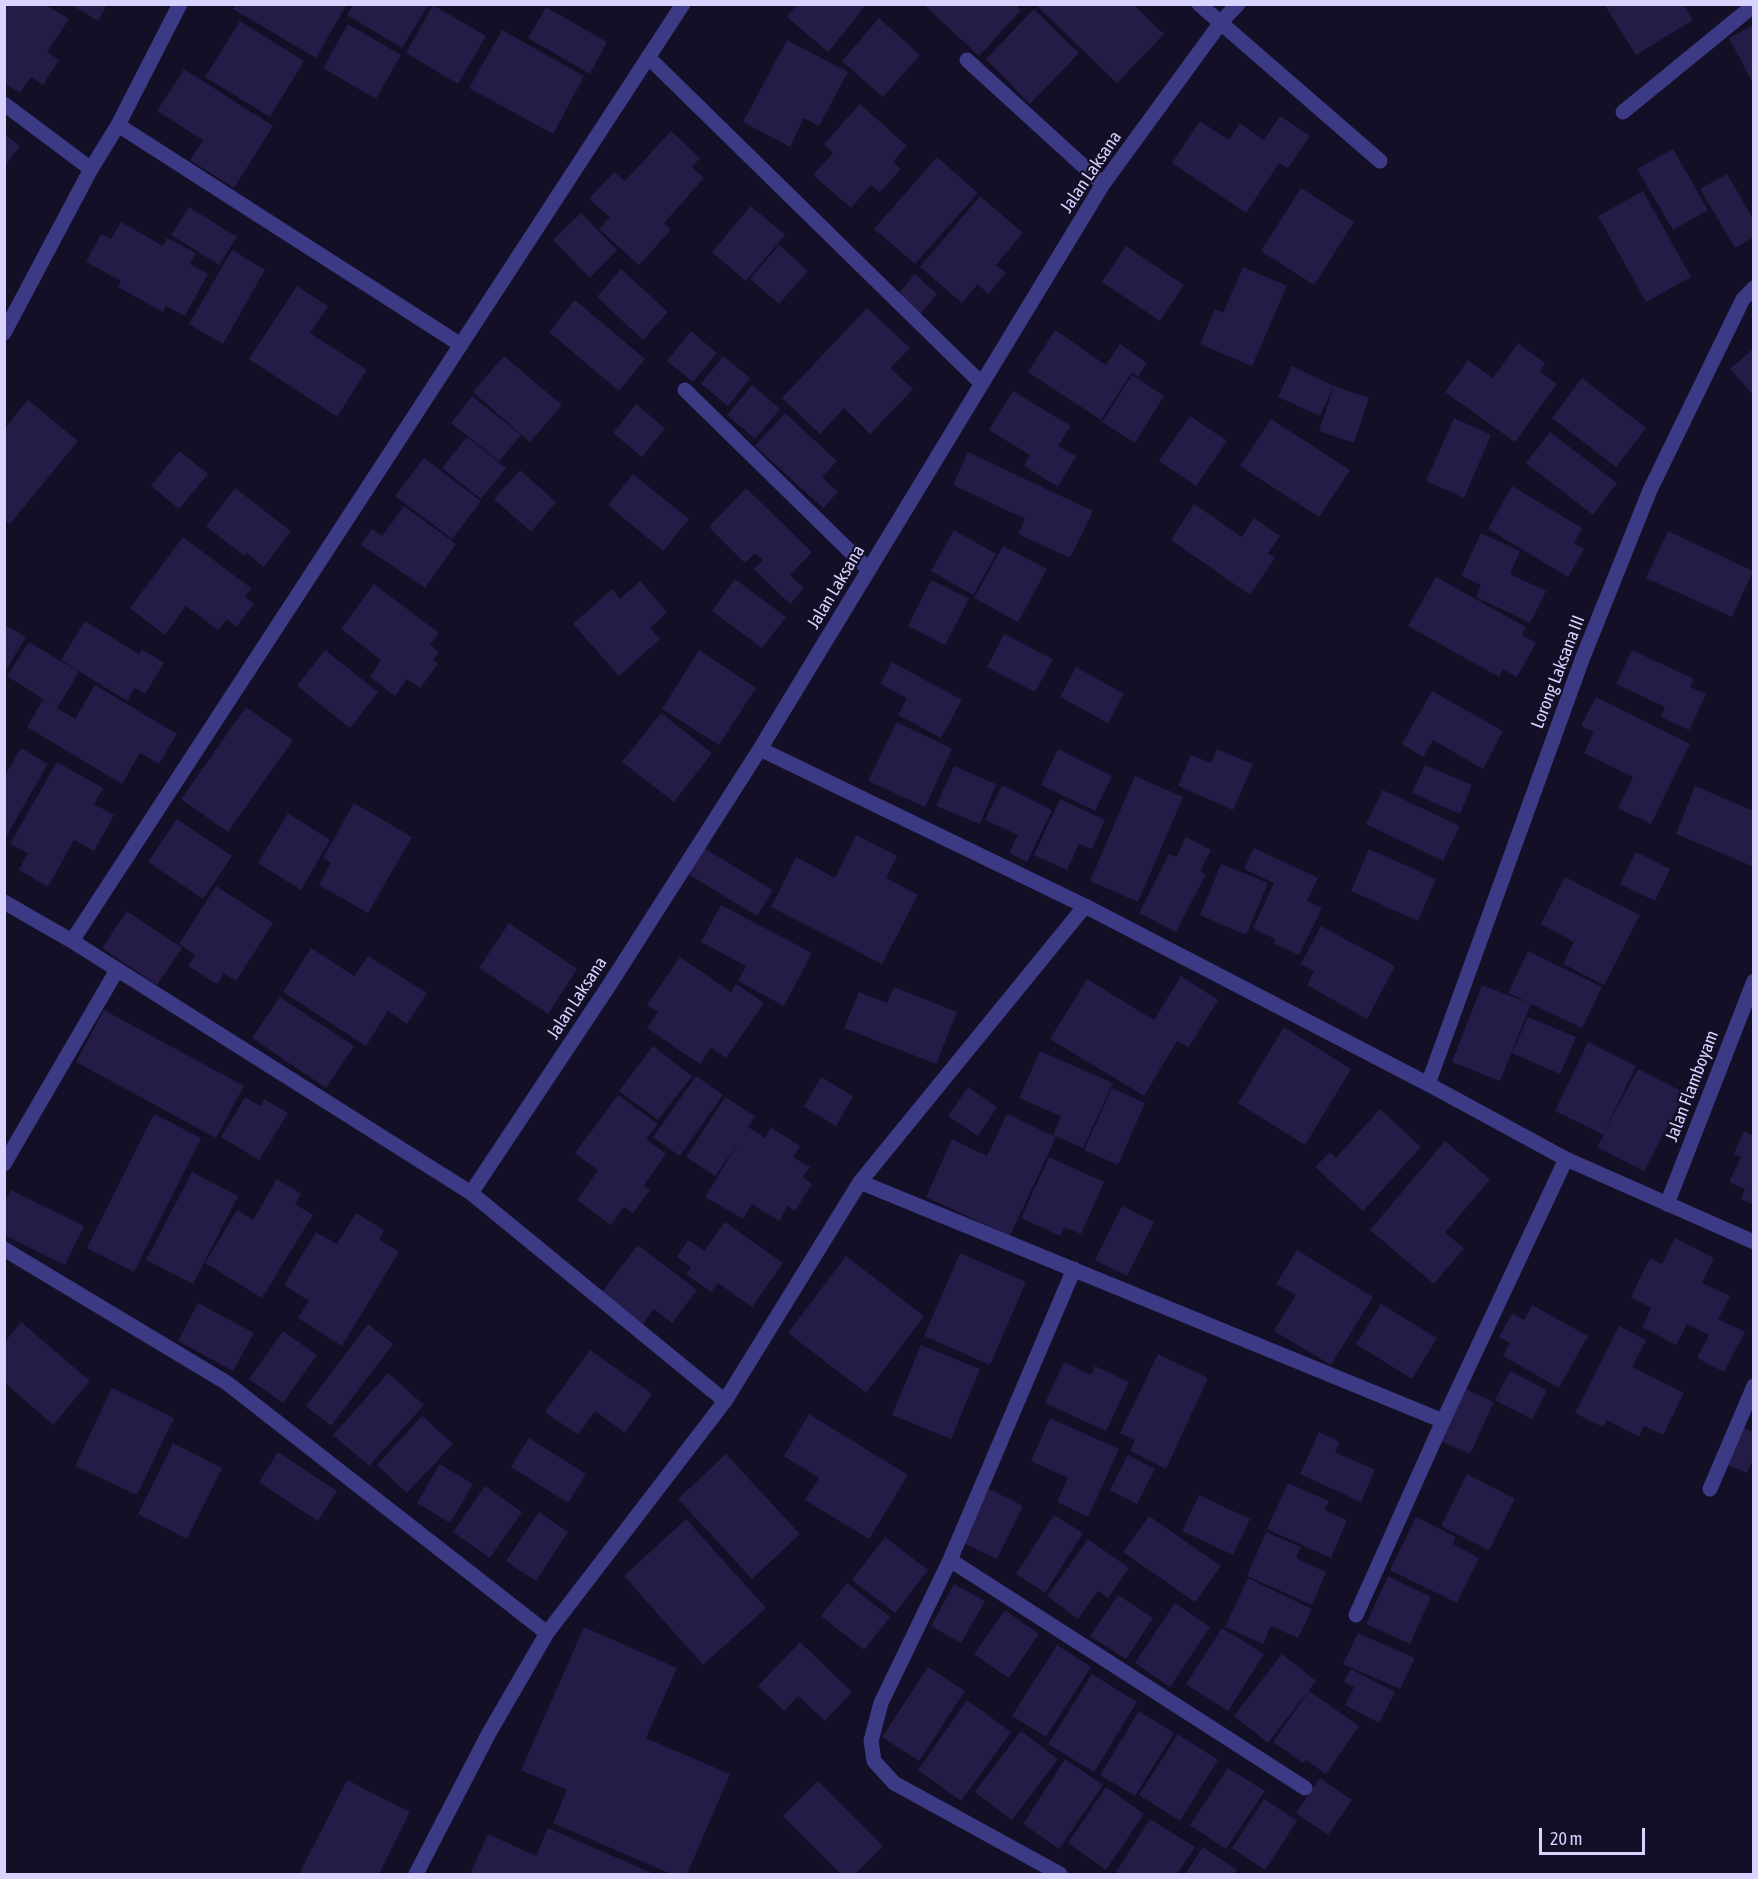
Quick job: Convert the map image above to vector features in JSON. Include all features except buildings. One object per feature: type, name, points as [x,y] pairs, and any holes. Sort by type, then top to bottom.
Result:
[{"type":"street","points":[[4,333],[91,169],[118,125],[180,4]]},
{"type":"street","points":[[72,941],[683,4]]},
{"type":"street","points":[[1200,4],[1380,161]]},
{"type":"street","name":"Jalan Laksana","points":[[471,1193],[608,987],[760,749],[1103,184],[1222,21],[1238,4]]},
{"type":"street","points":[[1623,112],[1754,5]]},
{"type":"street","points":[[648,57],[982,384]]},
{"type":"street","points":[[967,60],[1103,184]]},
{"type":"street","points":[[4,104],[91,169]]},
{"type":"street","points":[[118,125],[461,345]]},
{"type":"street","name":"Lorong Laksana III","points":[[1428,1084],[1583,657],[1650,490],[1743,299],[1754,288]]},
{"type":"street","points":[[685,390],[869,570]]},
{"type":"street","points":[[760,749],[1084,906],[1428,1084],[1566,1159],[1754,1242]]},
{"type":"street","points":[[4,902],[72,941],[471,1193],[725,1401]]},
{"type":"street","points":[[416,1875],[489,1733],[547,1633],[725,1401],[860,1182],[1084,906]]},
{"type":"street","points":[[4,1164],[117,970]]},
{"type":"street","name":"Jalan Flamboyam","points":[[1667,1204],[1754,981]]},
{"type":"street","points":[[1356,1615],[1443,1421],[1566,1159]]},
{"type":"street","points":[[860,1182],[1443,1421]]},
{"type":"street","points":[[4,1249],[228,1383],[547,1633]]},
{"type":"street","points":[[1060,1875],[894,1783],[874,1761],[870,1741],[881,1703],[950,1560],[1074,1269]]},
{"type":"street","points":[[1710,1489],[1754,1386]]},
{"type":"street","points":[[950,1560],[1305,1788]]}]
